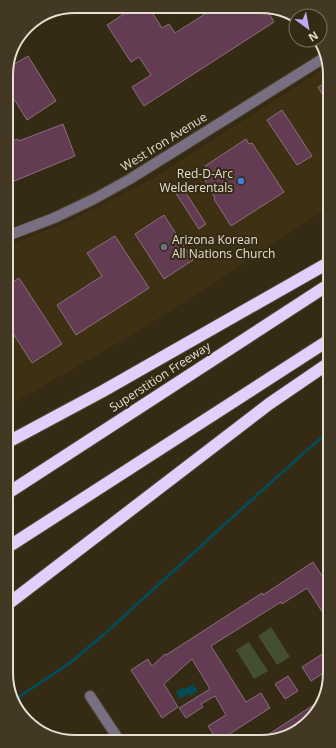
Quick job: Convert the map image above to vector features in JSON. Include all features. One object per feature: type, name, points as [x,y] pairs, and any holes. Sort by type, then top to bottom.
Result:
[{"type":"highway","points":[[13,439],[103,391],[323,266]]},
{"type":"highway","name":"Superstition Freeway","points":[[13,490],[323,287]]},
{"type":"highway","points":[[13,544],[323,344]]},
{"type":"highway","points":[[13,600],[263,409],[323,367]]},
{"type":"street","name":"West Iron Avenue","points":[[13,234],[54,218],[94,199],[130,179],[321,60]]},
{"type":"street","points":[[90,696],[116,735]]},
{"type":"shaded area","points":[[322,70],[323,211],[147,326],[13,404],[13,244],[72,220],[138,187]]},
{"type":"green space","points":[[271,627],[290,657],[277,665],[258,636]]},
{"type":"green space","points":[[249,642],[268,671],[254,679],[236,650]]},
{"type":"water","points":[[193,684],[198,691],[190,696],[188,694],[180,699],[176,692]]},
{"type":"building","points":[[125,13],[152,13],[162,28],[169,24],[175,33],[207,13],[269,14],[274,22],[144,106],[132,87],[151,75],[139,57],[131,62],[107,25]]},
{"type":"building","points":[[28,56],[56,101],[27,120],[13,98],[14,64]]},
{"type":"building","points":[[323,84],[323,95],[318,87]]},
{"type":"building","points":[[282,110],[312,156],[297,165],[267,120]]},
{"type":"building","points":[[63,124],[75,156],[13,182],[13,141],[18,139],[19,141]]},
{"type":"building","name":"Red-D-Arc Welderentals","points":[[246,139],[249,144],[252,143],[284,192],[231,226],[206,184],[207,183],[205,180],[211,176],[205,166]]},
{"type":"building","points":[[180,184],[206,224],[199,229],[173,189]]},
{"type":"building","name":"Arizona Korean All Nations Church","points":[[164,215],[193,260],[164,279],[135,234]]},
{"type":"building","points":[[115,236],[149,288],[76,335],[57,305],[102,276],[87,253]]},
{"type":"building","points":[[19,278],[62,344],[32,363],[13,333],[13,282]]},
{"type":"building","points":[[313,562],[323,577],[323,613],[307,588],[282,604],[281,602],[211,646],[246,702],[261,693],[270,708],[228,735],[214,735],[208,726],[226,715],[215,696],[201,704],[203,707],[186,718],[179,708],[210,689],[192,659],[164,684],[178,707],[162,718],[131,670],[148,659],[152,666],[165,654],[166,655],[262,593],[263,595]]},
{"type":"building","points":[[323,654],[323,673],[311,681],[302,667]]},
{"type":"building","points":[[288,676],[298,691],[285,699],[275,684]]},
{"type":"building","points":[[315,704],[305,717],[295,725],[277,733],[269,734]]},
{"type":"waterway","points":[[18,697],[70,663],[101,637],[323,437]]},
{"type":"place","name":"Red-D-Arc Welderentals","points":[[241,181]]},
{"type":"place","name":"Arizona Korean All Nations Church","points":[[164,247]]}]
